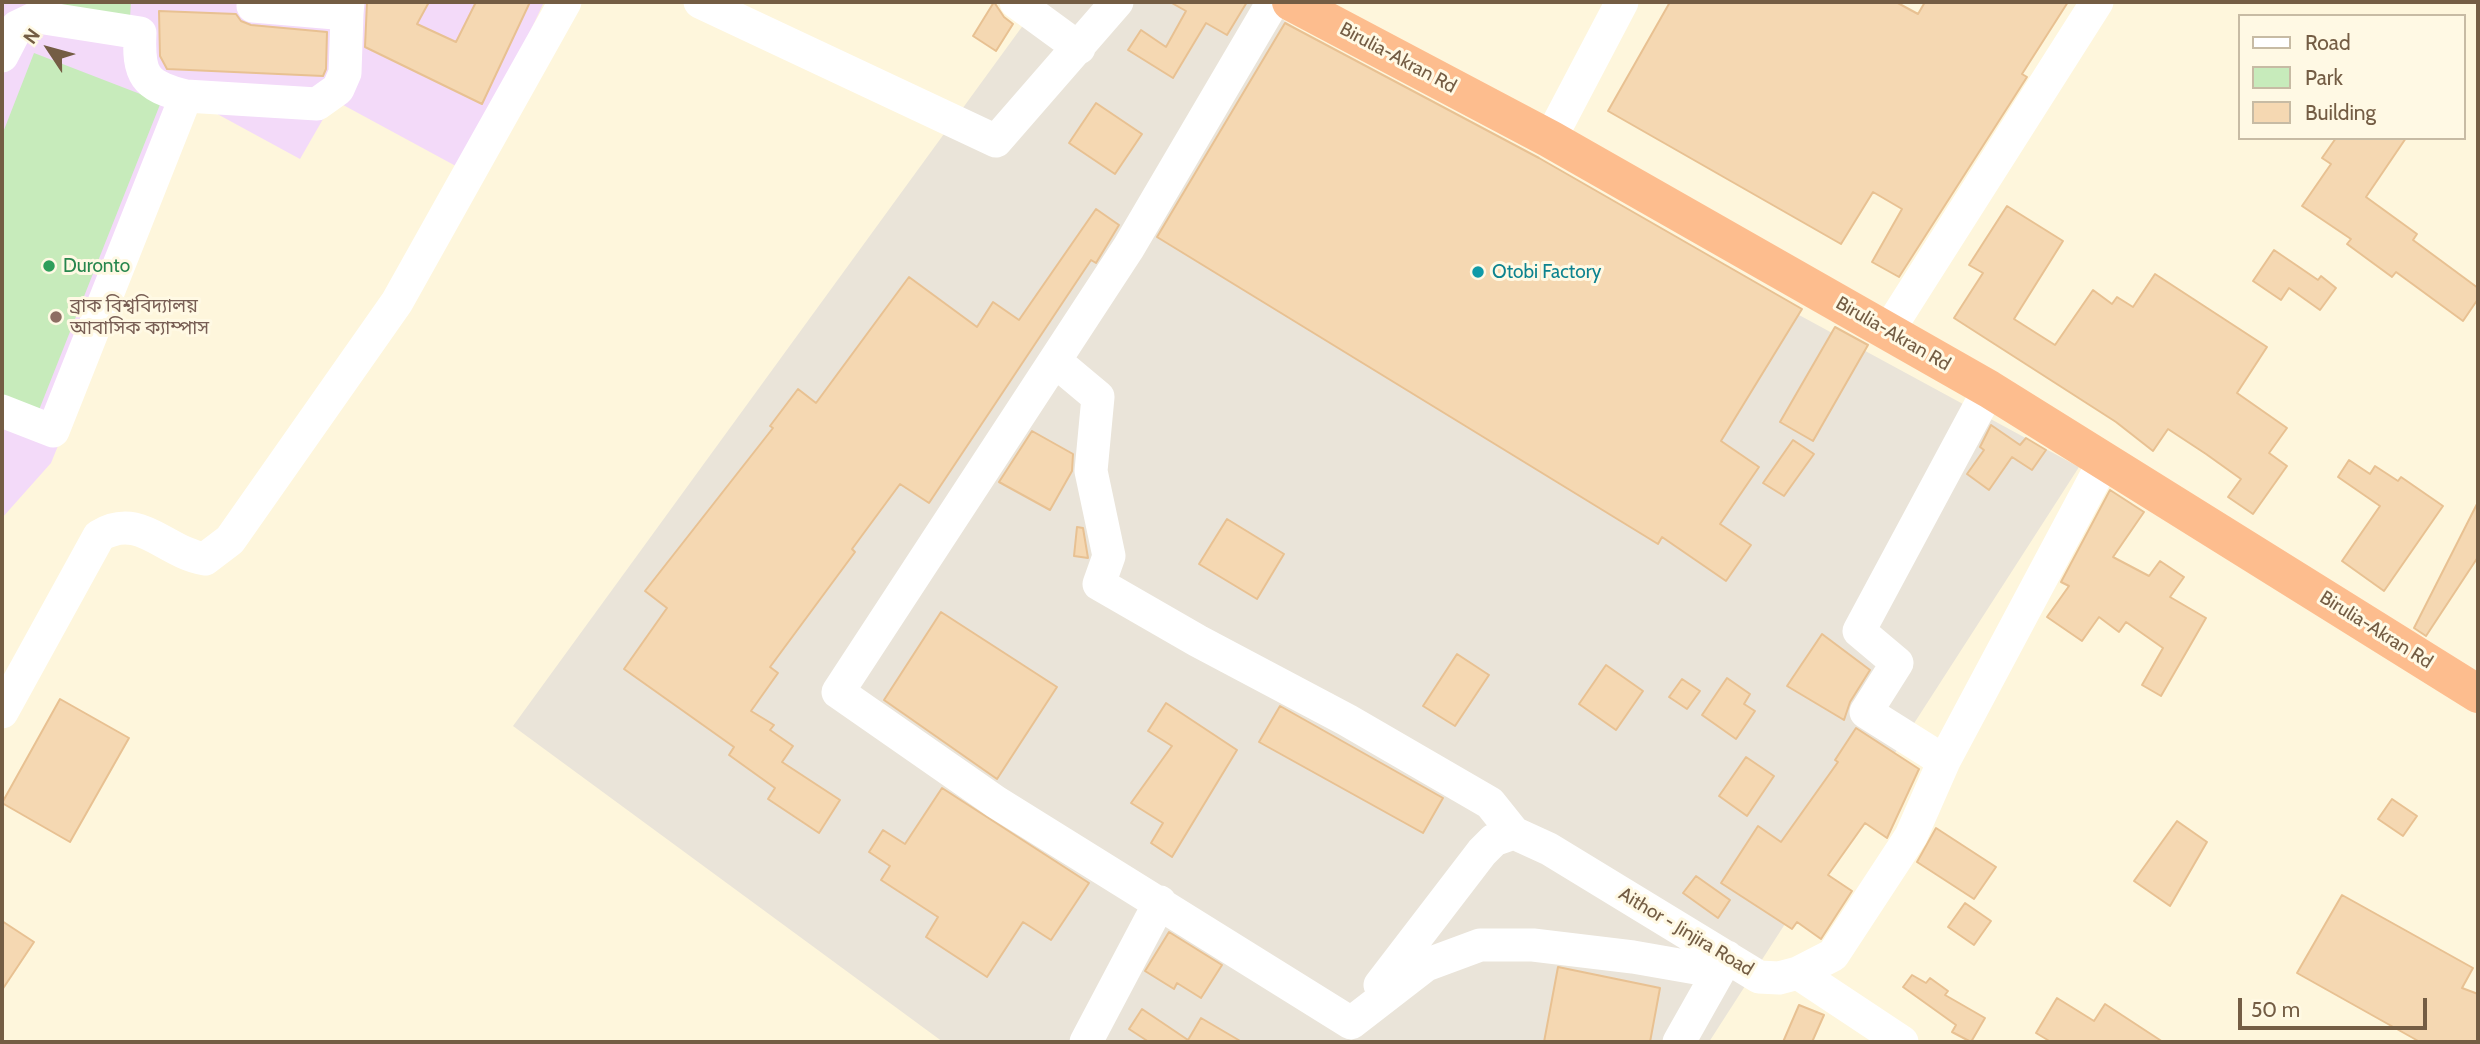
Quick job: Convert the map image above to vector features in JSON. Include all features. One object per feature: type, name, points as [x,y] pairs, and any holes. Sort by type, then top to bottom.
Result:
[{"type":"highway","name":"Birulia-Akran Rd","points":[[1291,2],[1550,139],[1989,389],[2103,463],[2478,694]]},
{"type":"street","points":[[2,712],[99,536],[115,526],[137,528],[187,556],[205,559],[230,540],[397,302],[565,2]]},
{"type":"street","points":[[700,2],[996,141],[1117,2]]},
{"type":"street","points":[[1016,2],[1079,48]]},
{"type":"street","points":[[1273,2],[1129,247],[838,692],[996,802],[1160,902],[1345,1032]]},
{"type":"street","points":[[1550,139],[1622,2]]},
{"type":"street","points":[[1888,331],[2097,2]]},
{"type":"street","points":[[5,41],[26,21],[38,18],[140,33],[140,63],[145,78],[156,87],[186,96],[317,104],[338,89],[345,72],[348,8],[253,6]]},
{"type":"street","points":[[2,411],[53,431],[186,96]]},
{"type":"street","points":[[1055,361],[1098,397],[1091,471],[1109,555],[1099,584],[1198,641],[1347,720],[1490,803],[1514,833],[1494,840],[1482,852],[1345,1032]]},
{"type":"street","points":[[1944,761],[1866,712],[1897,663],[1859,631],[1989,389]]},
{"type":"street","name":"Aithor - Jinjira Road","points":[[1514,833],[1549,849],[1759,976],[1779,978],[1798,974],[1833,955],[1911,836],[1944,761],[2103,463]]},
{"type":"street","points":[[1086,1042],[1160,902]]},
{"type":"street","points":[[1345,1032],[1426,965],[1480,945],[1533,945],[1696,968],[1727,957]]},
{"type":"street","points":[[1679,1042],[1727,957]]},
{"type":"street","points":[[1798,974],[1902,1042]]},
{"type":"shaded area","name":"ব্রাক বিশ্ববিদ্যালয় আবাসিক ক্যাম্পাস","points":[[2,2],[544,2],[465,171],[334,100],[300,159],[197,103],[51,463],[2,518]]},
{"type":"shaded area","points":[[1040,2],[1255,2],[1449,125],[2079,467],[1709,1042],[943,1042],[513,726]]},
{"type":"green space","points":[[48,2],[131,2],[130,18]]},
{"type":"green space","name":"Duronto","points":[[34,53],[161,102],[39,410],[2,396],[2,135]]},
{"type":"building","points":[[367,2],[429,2],[417,24],[456,42],[476,2],[530,2],[482,104],[365,47]]},
{"type":"building","points":[[994,2],[1004,17],[1013,24],[996,51],[973,36]]},
{"type":"building","points":[[1170,2],[1247,2],[1227,35],[1206,23],[1173,78],[1128,50],[1141,30],[1166,47],[1186,11]]},
{"type":"building","points":[[1670,2],[1896,2],[1918,14],[1925,2],[2068,2],[2022,74],[2027,77],[1899,277],[1872,262],[1902,209],[1873,192],[1841,244],[1608,111]]},
{"type":"building","points":[[159,11],[236,14],[241,21],[251,25],[327,32],[326,69],[323,76],[167,69],[160,56]]},
{"type":"building","name":"Otobi Factory","points":[[1285,23],[1539,158],[1802,309],[1721,441],[1759,467],[1720,524],[1751,545],[1726,581],[1662,537],[1658,544],[1157,237]]},
{"type":"building","points":[[1096,103],[1142,134],[1115,174],[1069,143]]},
{"type":"building","points":[[2335,140],[2405,140],[2366,197],[2417,234],[2413,240],[2478,288],[2478,299],[2463,321],[2396,272],[2392,277],[2347,244],[2351,239],[2302,206],[2331,164],[2322,158]]},
{"type":"building","points":[[2007,206],[2063,241],[2014,319],[2055,345],[2093,290],[2112,304],[2117,297],[2133,307],[2155,274],[2267,347],[2237,393],[2287,428],[2269,453],[2287,466],[2253,514],[2228,497],[2241,479],[2168,429],[2153,451],[2116,422],[1954,318],[1983,273],[1969,265]]},
{"type":"building","points":[[1096,209],[1119,225],[1096,263],[1091,260],[929,503],[900,484],[852,549],[855,552],[770,667],[778,673],[751,711],[774,725],[770,730],[793,746],[782,762],[840,800],[819,833],[768,799],[775,788],[729,755],[734,747],[624,669],[667,608],[645,591],[773,428],[770,426],[798,389],[816,403],[909,277],[977,327],[993,302],[1019,320]]},
{"type":"building","points":[[2274,250],[2318,280],[2321,276],[2336,288],[2320,310],[2289,288],[2281,300],[2253,281]]},
{"type":"building","points":[[1835,327],[1868,345],[1813,441],[1780,422]]},
{"type":"building","points":[[1991,425],[2020,445],[2026,438],[2046,450],[2032,470],[2012,457],[1989,490],[1967,474],[1984,450],[1980,447]]},
{"type":"building","points":[[1032,431],[1073,454],[1072,471],[1050,510],[999,482]]},
{"type":"building","points":[[1793,440],[1814,454],[1784,496],[1763,483]]},
{"type":"building","points":[[2349,460],[2370,474],[2375,466],[2398,481],[2401,477],[2443,506],[2384,591],[2342,561],[2380,506],[2338,477]]},
{"type":"building","points":[[2110,490],[2144,512],[2113,557],[2149,576],[2160,561],[2184,577],[2170,597],[2206,618],[2161,696],[2142,685],[2163,648],[2126,622],[2119,632],[2099,617],[2082,641],[2047,617],[2069,586],[2061,582]]},
{"type":"building","points":[[2478,502],[2478,557],[2426,636],[2414,628]]},
{"type":"building","points":[[1227,519],[1284,554],[1257,599],[1199,564]]},
{"type":"building","points":[[1077,527],[1083,528],[1088,558],[1074,556]]},
{"type":"building","points":[[941,612],[1057,687],[997,779],[884,700]]},
{"type":"building","points":[[1822,634],[1870,670],[1850,702],[1844,720],[1787,686]]},
{"type":"building","points":[[1457,654],[1489,675],[1455,726],[1423,706]]},
{"type":"building","points":[[1606,665],[1643,691],[1616,730],[1579,704]]},
{"type":"building","points":[[1727,678],[1750,694],[1744,704],[1755,711],[1736,739],[1702,715]]},
{"type":"building","points":[[1682,679],[1700,691],[1687,709],[1669,697]]},
{"type":"building","points":[[60,699],[129,738],[70,842],[2,803]]},
{"type":"building","points":[[1166,703],[1237,750],[1172,857],[1151,843],[1163,823],[1131,803],[1172,746],[1148,731]]},
{"type":"building","points":[[1280,706],[1443,798],[1423,833],[1259,742]]},
{"type":"building","points":[[1856,728],[1919,769],[1887,838],[1865,823],[1828,875],[1852,891],[1821,939],[1797,922],[1792,929],[1721,883],[1758,826],[1781,842],[1838,762],[1835,760]]},
{"type":"building","points":[[1746,757],[1774,776],[1747,816],[1719,796]]},
{"type":"building","points":[[942,788],[1089,883],[1051,940],[1023,922],[987,977],[926,937],[938,917],[881,880],[890,866],[869,852],[883,830],[905,844]]},
{"type":"building","points":[[2392,799],[2417,816],[2403,836],[2378,819]]},
{"type":"building","points":[[2177,821],[2207,842],[2170,906],[2134,881]]},
{"type":"building","points":[[1936,828],[1996,867],[1974,899],[1917,862]]},
{"type":"building","points":[[1696,876],[1730,900],[1718,918],[1683,893]]},
{"type":"building","points":[[2342,895],[2473,968],[2462,988],[2478,994],[2478,1042],[2420,1042],[2297,973]]},
{"type":"building","points":[[1965,903],[1991,921],[1974,945],[1948,927]]},
{"type":"building","points":[[2,921],[34,942],[2,990]]},
{"type":"building","points":[[1169,932],[1222,965],[1201,998],[1177,983],[1174,989],[1145,971]]},
{"type":"building","points":[[1558,967],[1660,988],[1650,1042],[1544,1042]]},
{"type":"building","points":[[1912,975],[1926,983],[1930,978],[1948,991],[1945,995],[1985,1018],[1971,1042],[1952,1032],[1956,1025],[1903,987]]},
{"type":"building","points":[[2057,998],[2094,1021],[2105,1004],[2163,1042],[2051,1042],[2036,1033]]},
{"type":"building","points":[[1799,1005],[1824,1015],[1812,1042],[1783,1042]]},
{"type":"building","points":[[1142,1009],[1188,1040],[1201,1018],[1242,1042],[1149,1042],[1129,1029]]},
{"type":"place","name":"Duronto","points":[[49,266]]},
{"type":"place","name":"Otobi Factory","points":[[1478,272]]},
{"type":"place","name":"ব্রাক বিশ্ববিদ্যালয় আবাসিক ক্যাম্পাস","points":[[56,317]]}]
